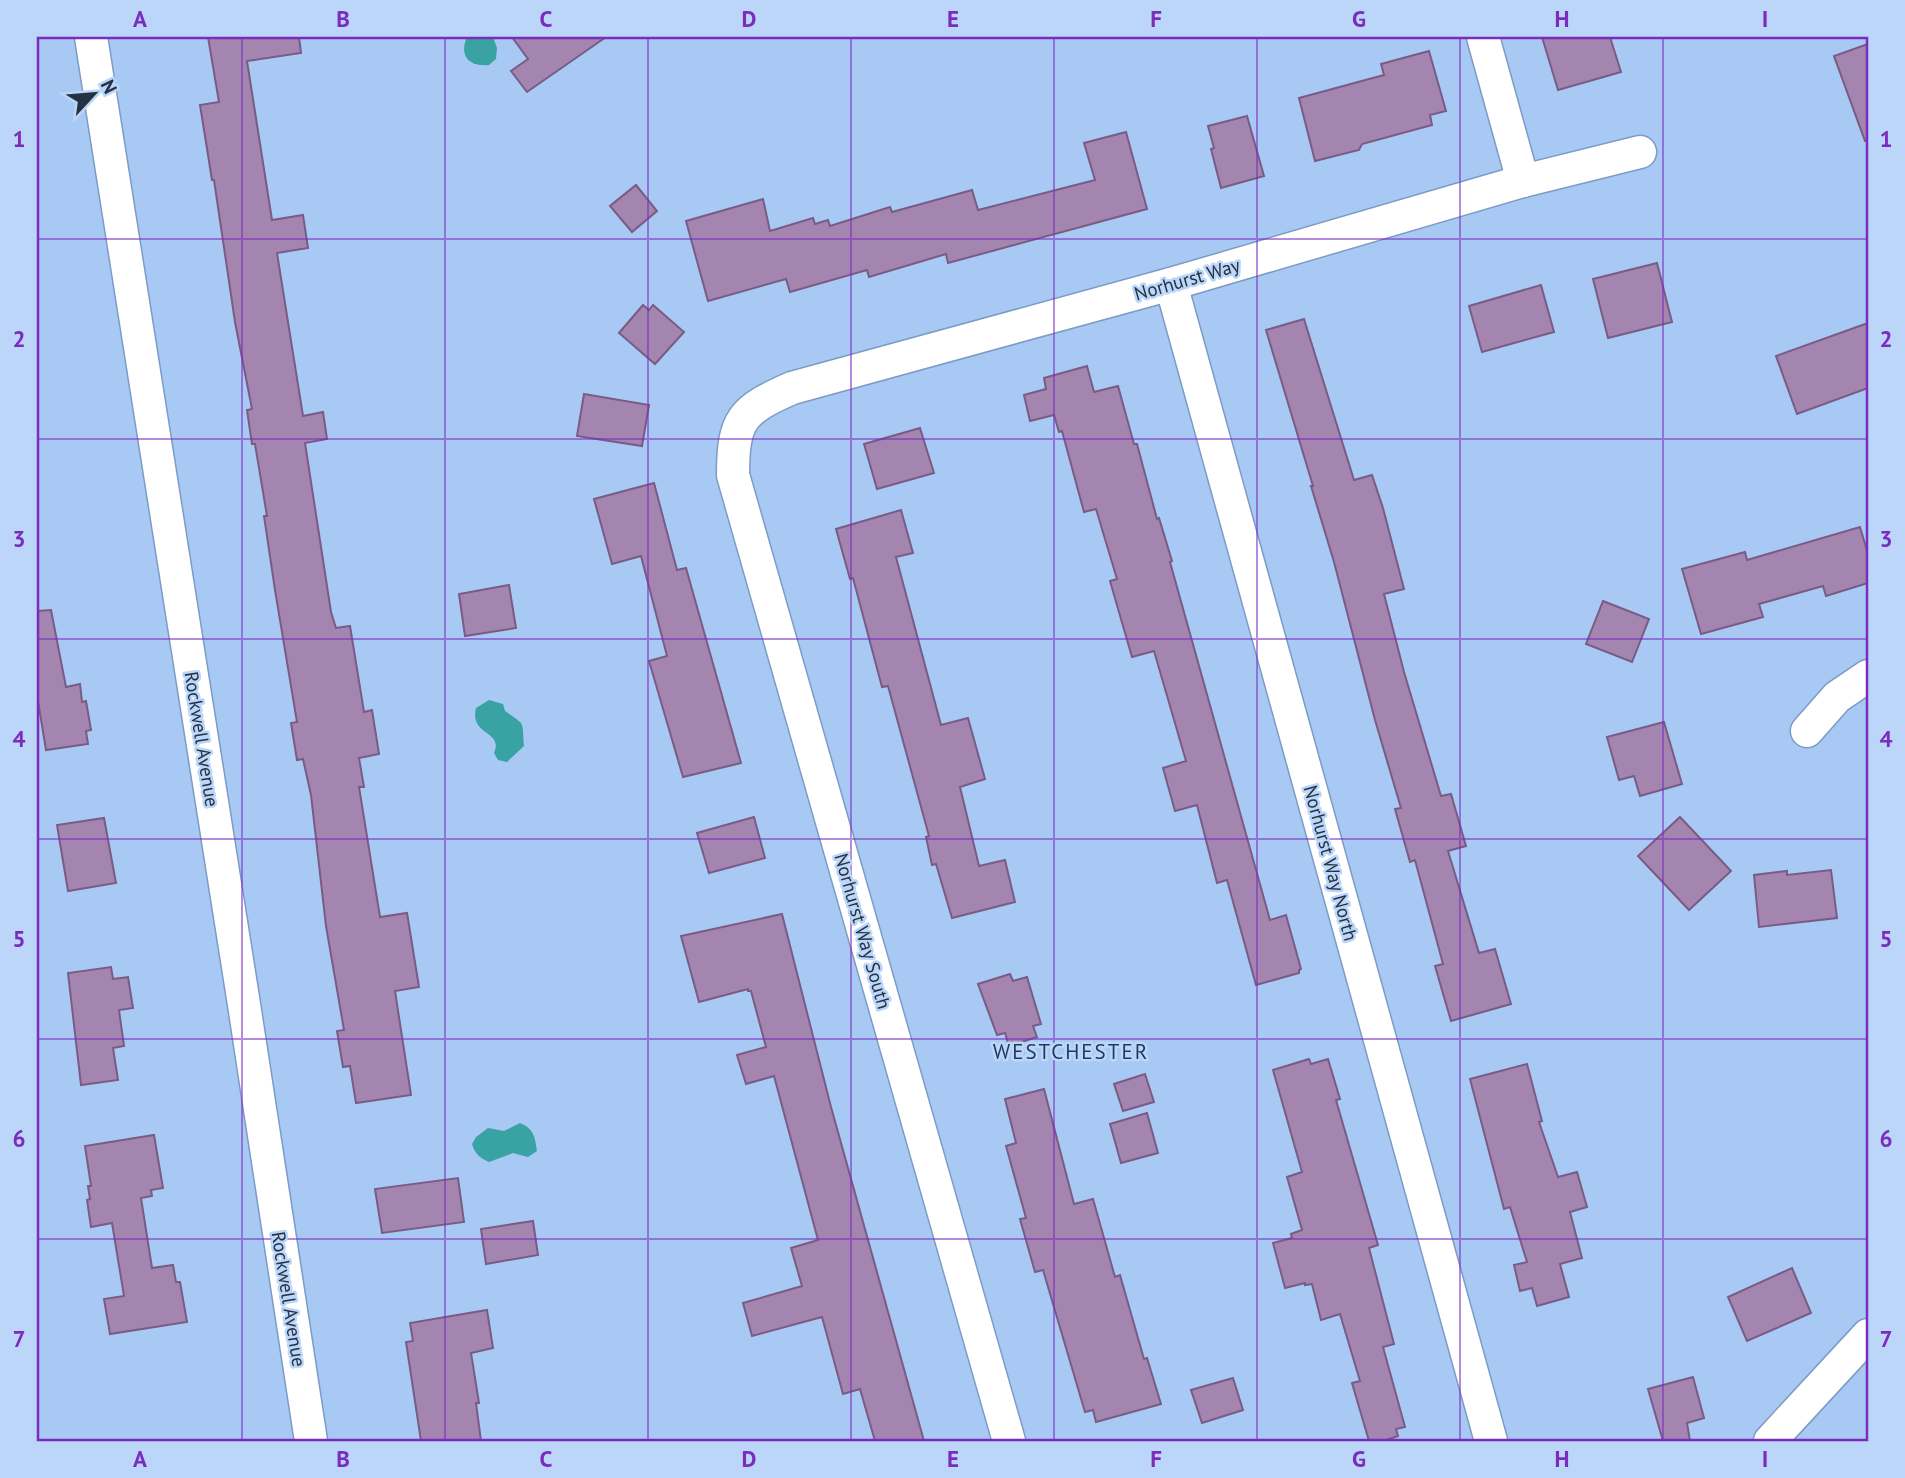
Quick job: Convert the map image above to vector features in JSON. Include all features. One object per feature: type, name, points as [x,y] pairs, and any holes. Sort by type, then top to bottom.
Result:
[{"type":"street","name":"Rockwell Avenue","points":[[91,37],[311,1441]]},
{"type":"street","points":[[1483,37],[1523,181]]},
{"type":"street","name":"Norhurst Way","points":[[742,420],[761,401],[792,388],[1171,284],[1523,181],[1640,152]]},
{"type":"street","name":"Norhurst Way North","points":[[1171,284],[1491,1441]]},
{"type":"street","name":"Norhurst Way South","points":[[742,420],[733,444],[733,474],[1009,1441]]},
{"type":"street","points":[[1807,731],[1837,697],[1868,676]]},
{"type":"street","points":[[1770,1441],[1868,1335]]},
{"type":"shaded area","points":[[467,37],[493,37],[497,48],[496,59],[489,65],[471,62],[464,49]]},
{"type":"shaded area","points":[[489,700],[503,704],[505,711],[523,727],[524,746],[507,762],[498,760],[494,753],[494,740],[477,724],[476,708]]},
{"type":"shaded area","points":[[520,1123],[533,1134],[537,1151],[528,1157],[513,1153],[489,1162],[480,1157],[472,1144],[476,1137],[488,1128],[504,1131]]},
{"type":"building","points":[[208,37],[299,37],[301,53],[247,61],[272,220],[303,215],[308,248],[277,253],[303,416],[323,412],[327,439],[305,443],[331,612],[336,628],[350,626],[364,712],[372,710],[379,754],[359,758],[364,787],[359,787],[380,917],[407,913],[419,987],[395,991],[411,1095],[356,1103],[350,1066],[343,1067],[337,1031],[344,1030],[326,926],[311,795],[303,759],[297,760],[291,723],[297,722],[264,516],[267,516],[247,410],[252,409],[200,105],[219,102]]},
{"type":"building","points":[[512,37],[606,37],[527,92],[511,71],[528,59]]},
{"type":"building","points":[[1542,37],[1610,37],[1621,72],[1558,90]]},
{"type":"building","points":[[1868,44],[1868,140],[1865,141],[1834,56]]},
{"type":"building","points":[[1429,51],[1446,111],[1430,115],[1432,125],[1362,144],[1359,150],[1315,161],[1299,98],[1384,75],[1381,64]]},
{"type":"building","points":[[1247,116],[1264,176],[1221,188],[1208,126]]},
{"type":"building","points":[[1126,132],[1147,209],[948,263],[946,254],[869,277],[867,270],[790,292],[786,279],[708,301],[686,221],[763,199],[770,231],[813,218],[815,224],[828,220],[830,226],[890,207],[892,212],[972,190],[978,210],[1095,180],[1084,143]]},
{"type":"building","points":[[636,185],[657,211],[632,232],[610,206]]},
{"type":"building","points":[[1657,263],[1672,322],[1608,338],[1593,279]]},
{"type":"building","points":[[1541,285],[1554,332],[1482,352],[1469,306]]},
{"type":"building","points":[[643,305],[649,310],[653,305],[684,332],[655,364],[619,333]]},
{"type":"building","points":[[1304,319],[1354,480],[1372,475],[1383,508],[1404,589],[1384,594],[1441,796],[1451,794],[1466,846],[1448,851],[1479,953],[1495,949],[1511,1004],[1451,1021],[1435,966],[1443,964],[1415,860],[1410,862],[1395,809],[1401,808],[1313,486],[1266,330]]},
{"type":"building","points":[[1868,323],[1868,388],[1797,414],[1776,356]]},
{"type":"building","points":[[1087,366],[1094,392],[1118,386],[1172,561],[1170,562],[1270,920],[1286,915],[1301,969],[1299,973],[1256,985],[1227,880],[1217,883],[1197,805],[1175,811],[1163,768],[1186,761],[1154,651],[1132,657],[1110,581],[1117,579],[1096,509],[1084,512],[1062,431],[1059,432],[1054,415],[1030,421],[1024,395],[1046,389],[1044,378]]},
{"type":"building","points":[[584,394],[649,405],[642,446],[577,436]]},
{"type":"building","points":[[920,428],[934,473],[877,489],[864,444]]},
{"type":"building","points":[[654,483],[677,570],[686,568],[741,763],[683,777],[649,661],[667,656],[641,556],[612,564],[594,499]]},
{"type":"building","points":[[901,510],[913,553],[896,557],[941,725],[968,718],[985,779],[960,787],[979,866],[1005,860],[1015,902],[952,918],[936,864],[932,865],[926,837],[929,836],[888,686],[882,687],[853,578],[850,579],[836,529]]},
{"type":"building","points":[[1860,527],[1868,554],[1868,583],[1826,596],[1823,586],[1759,604],[1763,617],[1701,634],[1682,569],[1745,552],[1747,560]]},
{"type":"building","points":[[509,585],[516,628],[465,636],[459,594]]},
{"type":"building","points":[[1603,601],[1649,619],[1632,662],[1586,644]]},
{"type":"building","points":[[51,610],[66,687],[80,684],[82,702],[86,701],[91,730],[86,731],[88,744],[46,750],[37,695],[37,611]]},
{"type":"building","points":[[1664,722],[1682,784],[1640,796],[1634,776],[1619,780],[1607,737]]},
{"type":"building","points":[[754,817],[765,858],[709,873],[697,833]]},
{"type":"building","points":[[1680,817],[1731,871],[1689,910],[1638,856]]},
{"type":"building","points":[[104,818],[116,883],[68,891],[57,825]]},
{"type":"building","points":[[1831,870],[1837,918],[1759,927],[1754,875],[1787,871],[1787,875]]},
{"type":"building","points":[[782,914],[831,1107],[924,1441],[875,1441],[860,1389],[843,1394],[822,1317],[752,1336],[743,1303],[802,1286],[791,1248],[818,1240],[774,1076],[746,1084],[737,1055],[766,1047],[751,991],[748,989],[699,1002],[681,936]]},
{"type":"building","points":[[111,967],[113,979],[128,977],[133,1008],[119,1010],[124,1046],[113,1048],[118,1080],[81,1085],[68,973]]},
{"type":"building","points":[[1010,974],[1013,981],[1027,977],[1041,1024],[1033,1026],[1037,1037],[1009,1046],[1005,1033],[997,1035],[978,984]]},
{"type":"building","points":[[1309,1059],[1311,1064],[1328,1059],[1340,1099],[1336,1100],[1378,1245],[1369,1248],[1394,1344],[1383,1347],[1405,1427],[1396,1429],[1398,1436],[1383,1441],[1369,1441],[1352,1383],[1360,1381],[1340,1314],[1321,1320],[1312,1284],[1285,1288],[1273,1243],[1292,1238],[1291,1234],[1302,1230],[1287,1177],[1302,1172],[1273,1070]]},
{"type":"building","points":[[1527,1064],[1542,1121],[1539,1122],[1558,1177],[1577,1172],[1587,1207],[1570,1212],[1582,1258],[1560,1264],[1569,1297],[1537,1306],[1532,1288],[1520,1291],[1514,1265],[1527,1262],[1510,1207],[1504,1209],[1470,1079]]},
{"type":"building","points":[[1145,1074],[1154,1102],[1123,1111],[1114,1084]]},
{"type":"building","points":[[1044,1089],[1074,1204],[1093,1199],[1115,1277],[1120,1275],[1144,1359],[1147,1358],[1161,1404],[1096,1422],[1093,1410],[1085,1412],[1043,1270],[1035,1272],[1020,1219],[1026,1218],[1006,1146],[1016,1143],[1005,1099]]},
{"type":"building","points":[[1147,1113],[1158,1153],[1121,1163],[1110,1124]]},
{"type":"building","points":[[154,1135],[163,1188],[151,1190],[152,1196],[141,1198],[152,1268],[173,1265],[176,1282],[180,1282],[187,1322],[110,1334],[104,1299],[124,1296],[112,1223],[91,1227],[87,1200],[90,1199],[88,1186],[91,1186],[85,1146]]},
{"type":"building","points":[[458,1178],[464,1222],[382,1233],[375,1189]]},
{"type":"building","points":[[533,1221],[538,1255],[486,1264],[481,1229]]},
{"type":"building","points":[[1792,1268],[1811,1313],[1747,1341],[1728,1297]]},
{"type":"building","points":[[487,1310],[493,1348],[471,1353],[479,1403],[476,1403],[481,1441],[421,1441],[406,1342],[413,1341],[410,1323]]},
{"type":"building","points":[[1693,1377],[1704,1418],[1687,1423],[1690,1441],[1663,1441],[1648,1389]]},
{"type":"building","points":[[1233,1378],[1243,1410],[1202,1423],[1191,1390]]},
{"type":"district","name":"WESTCHESTER","points":[[1071,1051]]}]
